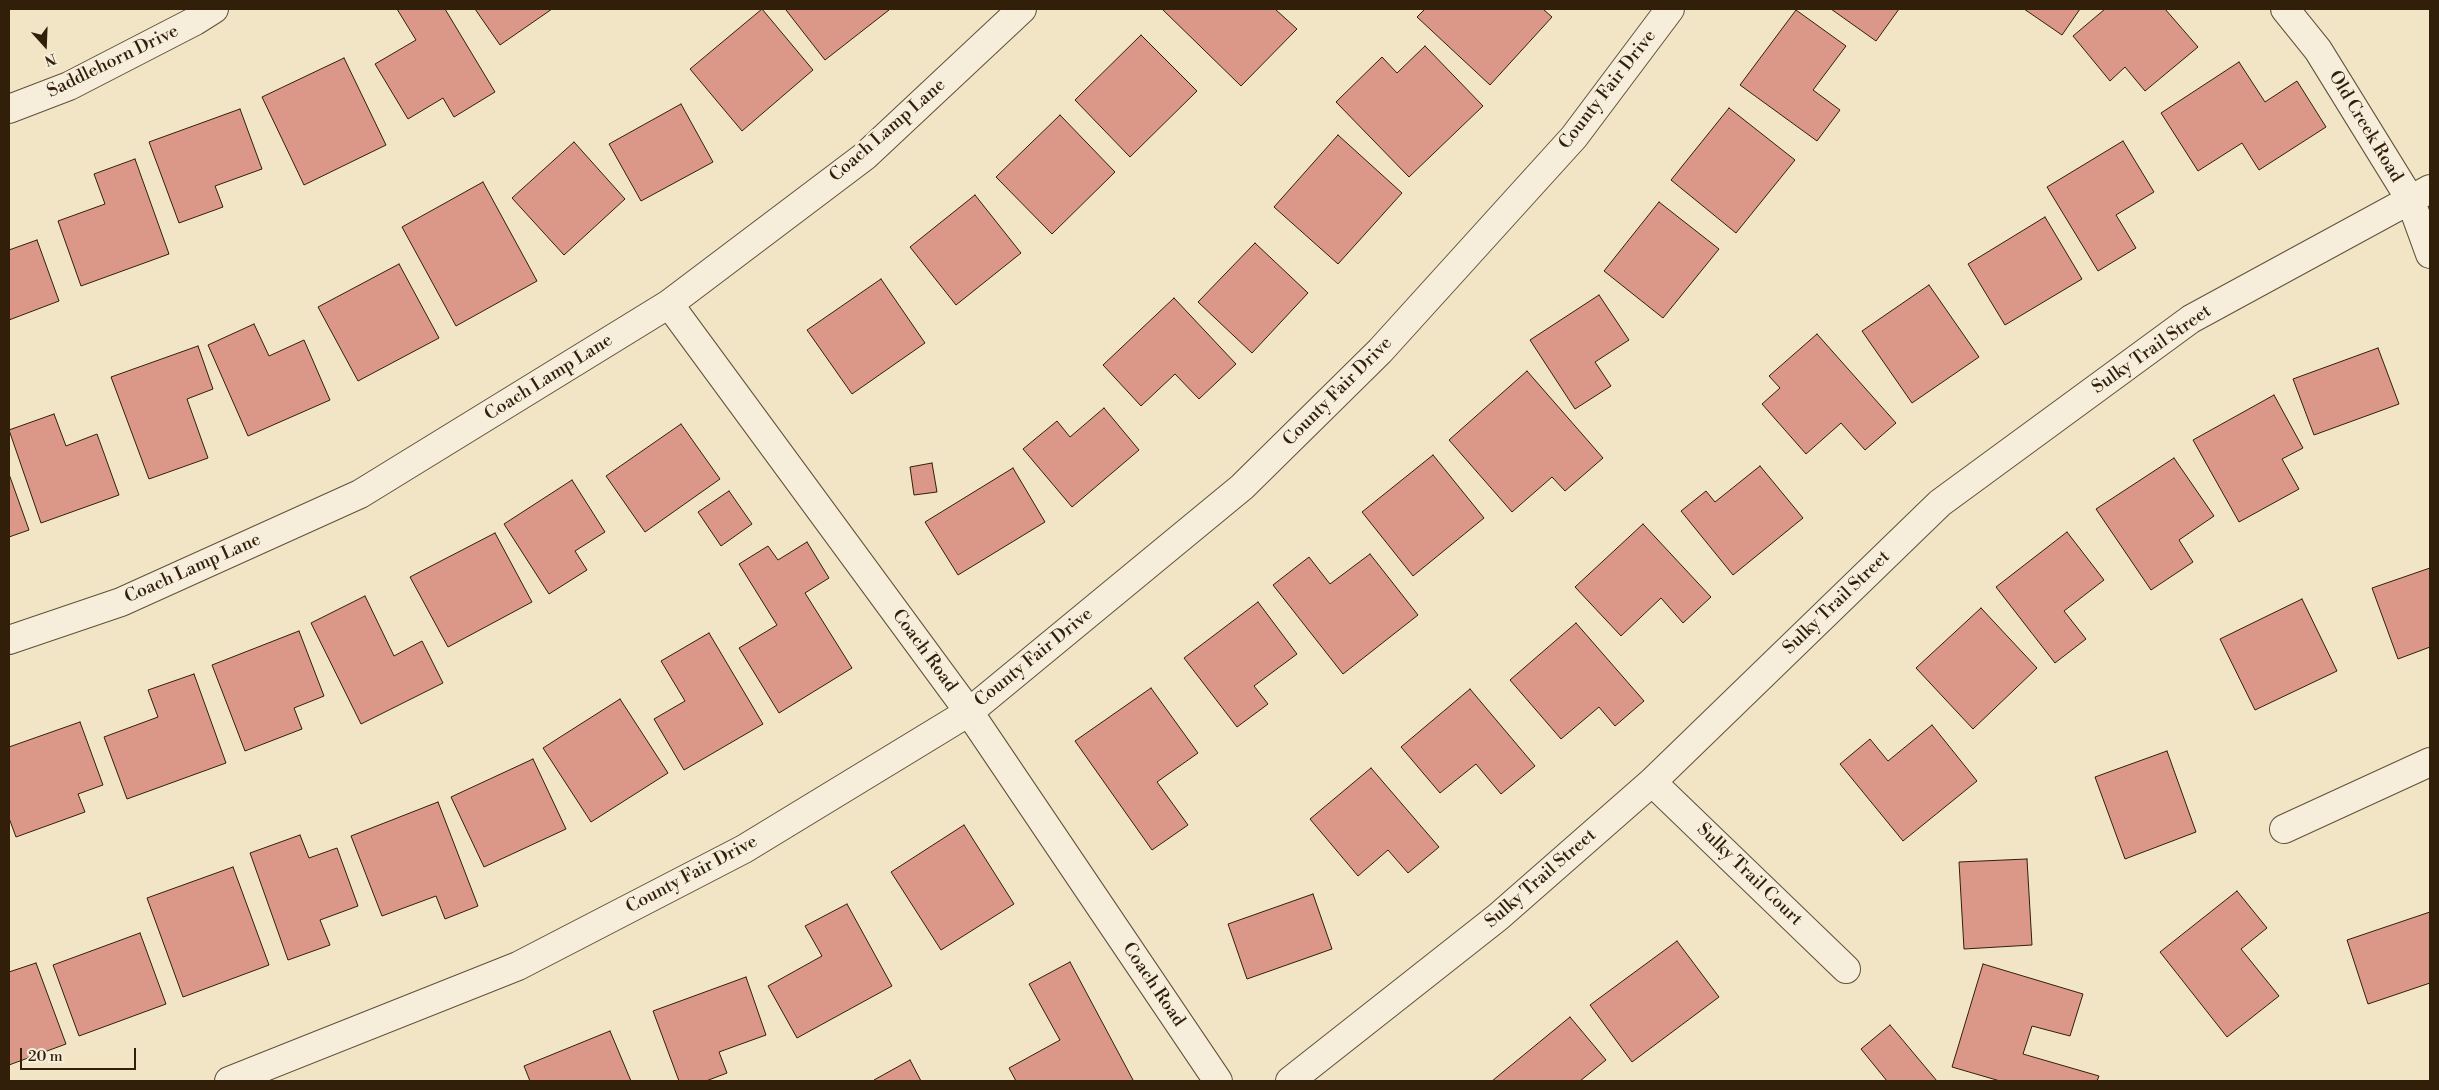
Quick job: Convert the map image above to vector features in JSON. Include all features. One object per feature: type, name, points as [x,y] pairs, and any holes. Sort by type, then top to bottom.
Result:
[{"type":"street","name":"Saddlehorn Drive","points":[[9,109],[69,86],[195,21],[214,9]]},
{"type":"street","name":"Coach Lamp Lane","points":[[9,640],[121,602],[360,494],[669,304],[865,156],[1022,9]]},
{"type":"street","name":"County Fair Drive","points":[[229,1081],[518,966],[744,849],[969,712],[1242,487],[1380,351],[1574,137],[1670,9]]},
{"type":"street","name":"Old Creek Road","points":[[2285,9],[2318,50],[2420,194],[2430,254]]},
{"type":"street","name":"Sulky Trail Street","points":[[1290,1081],[1498,917],[1652,782],[1940,504],[2191,319],[2420,194]]},
{"type":"street","name":"Coach Road","points":[[669,304],[969,712],[1218,1081]]},
{"type":"street","points":[[2284,829],[2430,762]]},
{"type":"street","name":"Sulky Trail Court","points":[[1652,782],[1846,969]]},
{"type":"building","points":[[397,9],[445,9],[495,92],[454,117],[443,98],[408,119],[375,64],[416,40]]},
{"type":"building","points":[[475,9],[552,9],[500,45]]},
{"type":"building","points":[[762,9],[813,70],[742,131],[690,69]]},
{"type":"building","points":[[787,9],[888,9],[889,10],[825,60]]},
{"type":"building","points":[[1162,9],[1275,9],[1297,29],[1241,86]]},
{"type":"building","points":[[1425,9],[1543,9],[1552,17],[1490,85],[1417,17]]},
{"type":"building","points":[[1831,9],[1899,9],[1876,41]]},
{"type":"building","points":[[2024,9],[2080,9],[2062,35]]},
{"type":"building","points":[[2105,9],[2165,9],[2198,47],[2145,91],[2125,67],[2110,81],[2073,36]]},
{"type":"building","points":[[1796,10],[1846,46],[1813,90],[1840,110],[1817,141],[1740,85]]},
{"type":"building","points":[[1141,35],[1197,91],[1130,157],[1075,100]]},
{"type":"building","points":[[1425,46],[1483,106],[1409,177],[1336,102],[1382,57],[1397,73]]},
{"type":"building","points":[[344,58],[386,145],[304,185],[262,97]]},
{"type":"building","points":[[2239,62],[2265,102],[2297,81],[2326,127],[2259,170],[2242,143],[2198,171],[2161,113]]},
{"type":"building","points":[[681,104],[713,162],[641,201],[609,144]]},
{"type":"building","points":[[1729,108],[1795,160],[1736,233],[1671,180]]},
{"type":"building","points":[[240,109],[262,169],[215,186],[223,207],[179,223],[149,142]]},
{"type":"building","points":[[1060,115],[1115,172],[1052,234],[996,177]]},
{"type":"building","points":[[1338,135],[1402,193],[1338,264],[1274,207]]},
{"type":"building","points":[[2123,141],[2154,192],[2116,215],[2136,248],[2098,271],[2047,187]]},
{"type":"building","points":[[574,142],[625,199],[564,255],[512,198]]},
{"type":"building","points":[[135,159],[169,254],[81,286],[58,221],[105,204],[94,174]]},
{"type":"building","points":[[483,182],[537,281],[456,326],[402,227]]},
{"type":"building","points":[[975,195],[1021,253],[956,305],[910,247]]},
{"type":"building","points":[[1659,202],[1719,249],[1663,318],[1604,271]]},
{"type":"building","points":[[2045,217],[2082,279],[2005,325],[1968,264]]},
{"type":"building","points":[[37,240],[59,301],[9,320],[9,250]]},
{"type":"building","points":[[1255,243],[1308,293],[1252,353],[1198,302]]},
{"type":"building","points":[[399,264],[439,338],[358,381],[318,307]]},
{"type":"building","points":[[881,279],[925,343],[852,394],[807,330]]},
{"type":"building","points":[[1929,285],[1979,357],[1912,403],[1862,331]]},
{"type":"building","points":[[1599,295],[1629,340],[1595,362],[1611,386],[1575,409],[1530,340]]},
{"type":"building","points":[[1174,298],[1236,364],[1199,399],[1175,374],[1141,406],[1103,365]]},
{"type":"building","points":[[254,324],[269,356],[304,340],[330,400],[248,436],[208,345]]},
{"type":"building","points":[[1817,334],[1896,423],[1865,450],[1841,423],[1806,454],[1762,404],[1780,388],[1769,376]]},
{"type":"building","points":[[198,346],[213,389],[187,399],[208,458],[149,479],[111,377]]},
{"type":"building","points":[[2378,348],[2399,404],[2314,435],[2293,379]]},
{"type":"building","points":[[1527,371],[1603,458],[1565,491],[1552,477],[1512,512],[1449,440]]},
{"type":"building","points":[[2274,395],[2303,448],[2282,459],[2299,489],[2239,522],[2193,440]]},
{"type":"building","points":[[1104,408],[1139,450],[1072,507],[1023,449],[1057,421],[1070,437]]},
{"type":"building","points":[[54,414],[66,446],[97,434],[119,495],[41,523],[9,430]]},
{"type":"building","points":[[681,424],[720,479],[645,532],[606,476]]},
{"type":"building","points":[[1433,455],[1484,518],[1413,576],[1362,512]]},
{"type":"building","points":[[2174,458],[2214,516],[2179,540],[2193,562],[2151,590],[2096,509]]},
{"type":"building","points":[[932,463],[937,492],[914,495],[910,467]]},
{"type":"building","points":[[1760,466],[1803,518],[1733,575],[1681,511],[1706,491],[1715,502]]},
{"type":"building","points":[[1013,468],[1045,522],[958,575],[925,522]]},
{"type":"building","points":[[9,474],[29,530],[9,537]]},
{"type":"building","points":[[572,480],[605,532],[575,551],[587,570],[549,594],[504,524]]},
{"type":"building","points":[[729,491],[752,524],[721,546],[698,512]]},
{"type":"building","points":[[1643,524],[1711,597],[1683,623],[1661,598],[1621,636],[1575,587]]},
{"type":"building","points":[[2067,532],[2104,580],[2064,611],[2086,639],[2055,663],[1996,587]]},
{"type":"building","points":[[495,533],[532,602],[448,647],[410,577]]},
{"type":"building","points":[[807,542],[829,578],[805,593],[852,668],[779,713],[739,648],[777,625],[739,564],[768,546],[778,560]]},
{"type":"building","points":[[1370,554],[1418,615],[1343,674],[1273,585],[1309,557],[1330,584]]},
{"type":"building","points":[[2430,568],[2430,647],[2398,659],[2372,588]]},
{"type":"building","points":[[365,596],[394,656],[422,641],[443,683],[361,724],[311,623]]},
{"type":"building","points":[[2302,599],[2337,671],[2255,710],[2220,639]]},
{"type":"building","points":[[1258,602],[1297,654],[1254,686],[1268,704],[1237,727],[1184,658]]},
{"type":"building","points":[[1981,608],[2037,668],[1973,729],[1916,668]]},
{"type":"building","points":[[1576,623],[1644,701],[1615,726],[1599,707],[1561,739],[1510,680]]},
{"type":"building","points":[[299,631],[324,696],[294,708],[302,729],[245,751],[212,665]]},
{"type":"building","points":[[709,633],[763,724],[684,770],[654,719],[685,701],[661,661]]},
{"type":"building","points":[[194,674],[226,763],[127,799],[104,737],[158,717],[148,690]]},
{"type":"building","points":[[1151,688],[1198,753],[1157,782],[1188,825],[1152,850],[1075,741]]},
{"type":"building","points":[[1470,689],[1535,766],[1501,794],[1476,764],[1440,793],[1401,747]]},
{"type":"building","points":[[620,699],[668,773],[591,822],[543,748]]},
{"type":"building","points":[[80,722],[103,785],[78,794],[85,812],[16,837],[9,818],[9,747]]},
{"type":"building","points":[[1932,725],[1977,781],[1903,841],[1840,764],[1870,739],[1888,761]]},
{"type":"building","points":[[2167,751],[2196,832],[2125,859],[2095,777]]},
{"type":"building","points":[[533,759],[566,829],[484,867],[451,797]]},
{"type":"building","points":[[1371,768],[1439,847],[1408,873],[1388,850],[1358,876],[1310,819]]},
{"type":"building","points":[[438,802],[478,906],[445,919],[436,896],[382,916],[351,836]]},
{"type":"building","points":[[964,825],[1014,904],[941,950],[891,872]]},
{"type":"building","points":[[300,835],[309,858],[337,848],[358,906],[320,920],[330,945],[288,960],[250,853]]},
{"type":"building","points":[[2027,859],[2032,945],[1964,949],[1959,862]]},
{"type":"building","points":[[233,867],[269,965],[183,997],[147,898]]},
{"type":"building","points":[[2237,891],[2267,928],[2241,949],[2279,996],[2227,1037],[2160,952]]},
{"type":"building","points":[[1313,894],[1332,949],[1247,979],[1228,924]]},
{"type":"building","points":[[847,904],[892,986],[797,1038],[768,986],[822,956],[805,926]]},
{"type":"building","points":[[2430,912],[2430,983],[2368,1004],[2347,940]]},
{"type":"building","points":[[140,933],[166,1004],[79,1036],[53,965]]},
{"type":"building","points":[[1677,941],[1719,997],[1632,1062],[1590,1005]]},
{"type":"building","points":[[1070,962],[1133,1080],[1016,1081],[1009,1068],[1060,1040],[1029,984]]},
{"type":"building","points":[[36,963],[66,1044],[9,1065],[9,972]]},
{"type":"building","points":[[1983,964],[2083,994],[2070,1036],[2032,1026],[2023,1054],[2099,1076],[2097,1081],[2000,1081],[1952,1067]]},
{"type":"building","points":[[746,977],[766,1035],[719,1052],[727,1073],[706,1081],[679,1081],[653,1011]]},
{"type":"building","points":[[1570,1017],[1606,1060],[1580,1081],[1492,1081]]},
{"type":"building","points":[[1890,1025],[1937,1081],[1887,1081],[1861,1049]]},
{"type":"building","points":[[610,1031],[631,1081],[530,1081],[524,1066]]},
{"type":"building","points":[[910,1060],[921,1081],[874,1080]]}]
